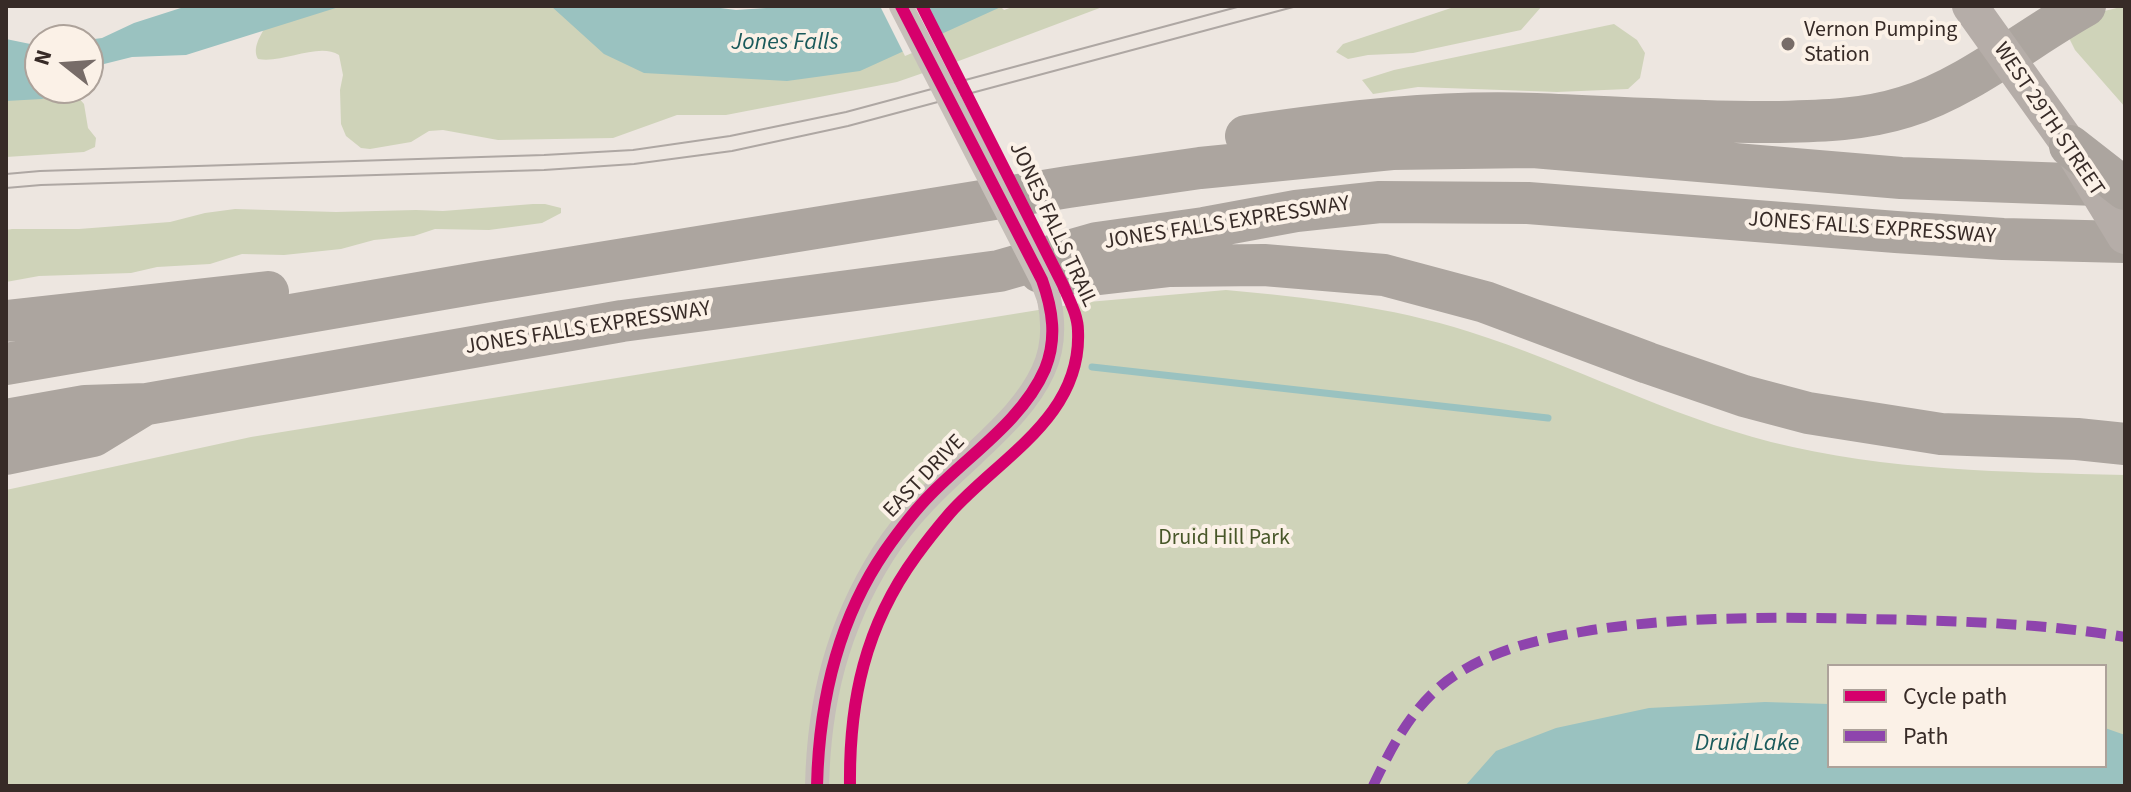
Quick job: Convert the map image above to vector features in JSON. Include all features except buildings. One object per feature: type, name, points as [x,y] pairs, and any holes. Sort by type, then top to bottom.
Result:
[{"type":"highway","points":[[1068,187],[1135,160],[1195,144],[1389,118],[1533,114],[1720,123],[1831,120],[1880,114],[1908,107],[1970,76],[2085,6]]},
{"type":"highway","points":[[2070,146],[2125,187]]},
{"type":"highway","points":[[6,364],[483,282],[1068,187],[1200,168],[1392,149],[1533,147],[1858,174],[2125,187]]},
{"type":"highway","name":"JONES FALLS EXPRESSWAY","points":[[6,420],[85,406],[147,404],[622,321],[999,271],[1097,243],[1296,211],[1380,202],[1528,203],[1987,238],[2125,239]]},
{"type":"highway","points":[[999,271],[1100,274],[1170,266],[1264,265],[1384,275],[1485,302],[1648,363],[1792,409],[1941,434],[2125,444]]},
{"type":"highway","points":[[6,321],[226,298],[393,275],[432,273],[483,282]]},
{"type":"highway","points":[[6,454],[93,436],[147,404]]},
{"type":"highway","points":[[2077,439],[2125,416]]},
{"type":"main road","name":"WEST 29TH STREET","points":[[1970,6],[2070,146],[2125,239]]},
{"type":"street","name":"EAST DRIVE","points":[[817,786],[822,712],[834,660],[866,582],[903,526],[930,495],[998,431],[1034,387],[1045,369],[1051,349],[1053,316],[1042,280],[901,6]]},
{"type":"green space","points":[[339,6],[568,6],[903,35],[923,73],[897,82],[726,115],[677,115],[613,138],[498,140],[443,130],[429,131],[411,142],[361,148],[346,136],[341,124],[343,75],[339,55],[321,51],[268,60],[258,59],[256,55],[257,43],[265,27]]},
{"type":"green space","points":[[1000,6],[1004,10],[1015,6],[1105,6],[956,62],[938,26]]},
{"type":"green space","points":[[1457,6],[1542,6],[1521,30],[1413,53],[1348,59],[1336,52],[1343,44]]},
{"type":"green space","points":[[2125,6],[2125,107],[2075,50],[2064,28],[2100,12]]},
{"type":"green space","points":[[1614,24],[1637,40],[1645,53],[1640,78],[1628,89],[1557,92],[1418,87],[1373,94],[1362,80],[1394,70]]},
{"type":"green space","points":[[6,88],[24,88],[24,104],[84,104],[88,128],[96,138],[95,147],[84,152],[6,157]]},
{"type":"green space","points":[[533,204],[561,208],[561,213],[542,223],[489,230],[435,229],[414,236],[374,240],[341,249],[284,255],[242,254],[210,264],[157,267],[131,273],[39,276],[6,282],[6,230],[12,229],[79,229],[170,222],[235,209],[443,211]]},
{"type":"green space","name":"Druid Hill Park","points":[[1226,290],[1349,304],[1470,332],[1695,418],[1814,452],[1947,468],[2125,475],[2125,786],[6,786],[6,490],[251,437],[1088,302]]},
{"type":"water","points":[[187,6],[342,6],[186,55],[132,57],[104,64],[104,37],[134,23]]},
{"type":"water","name":"Jones Falls","points":[[551,6],[705,6],[736,10],[796,6],[1003,6],[860,71],[787,81],[644,73],[604,54]]},
{"type":"water","points":[[6,39],[24,43],[24,100],[6,101]]},
{"type":"water","name":"Druid Lake","points":[[1765,702],[1827,704],[1827,768],[2107,768],[2107,729],[2125,735],[2125,786],[1465,786],[1496,751],[1556,728],[1649,708]]},
{"type":"pier","points":[[880,6],[928,6],[945,39],[905,56]]},
{"type":"waterway","points":[[1092,367],[1548,418]]},
{"type":"tram line","points":[[6,174],[633,150],[730,136],[846,112],[1241,6]]},
{"type":"tram line","points":[[6,188],[544,170],[634,164],[732,151],[848,126],[1297,6]]},
{"type":"marked path","points":[[1373,786],[1408,722],[1445,683],[1491,656],[1557,636],[1662,622],[1801,618],[1998,624],[2125,637]]},
{"type":"cycle path","points":[[817,786],[822,724],[834,663],[854,605],[868,578],[919,507],[1023,405],[1045,369],[1051,347],[1051,313],[1042,280],[901,6]]},
{"type":"cycle path","name":"JONES FALLS TRAIL","points":[[850,786],[857,694],[872,637],[898,582],[950,513],[1034,434],[1052,412],[1067,388],[1076,361],[1078,325],[1063,285],[922,6]]},
{"type":"place","name":"Vernon Pumping Station","points":[[1788,44]]}]
